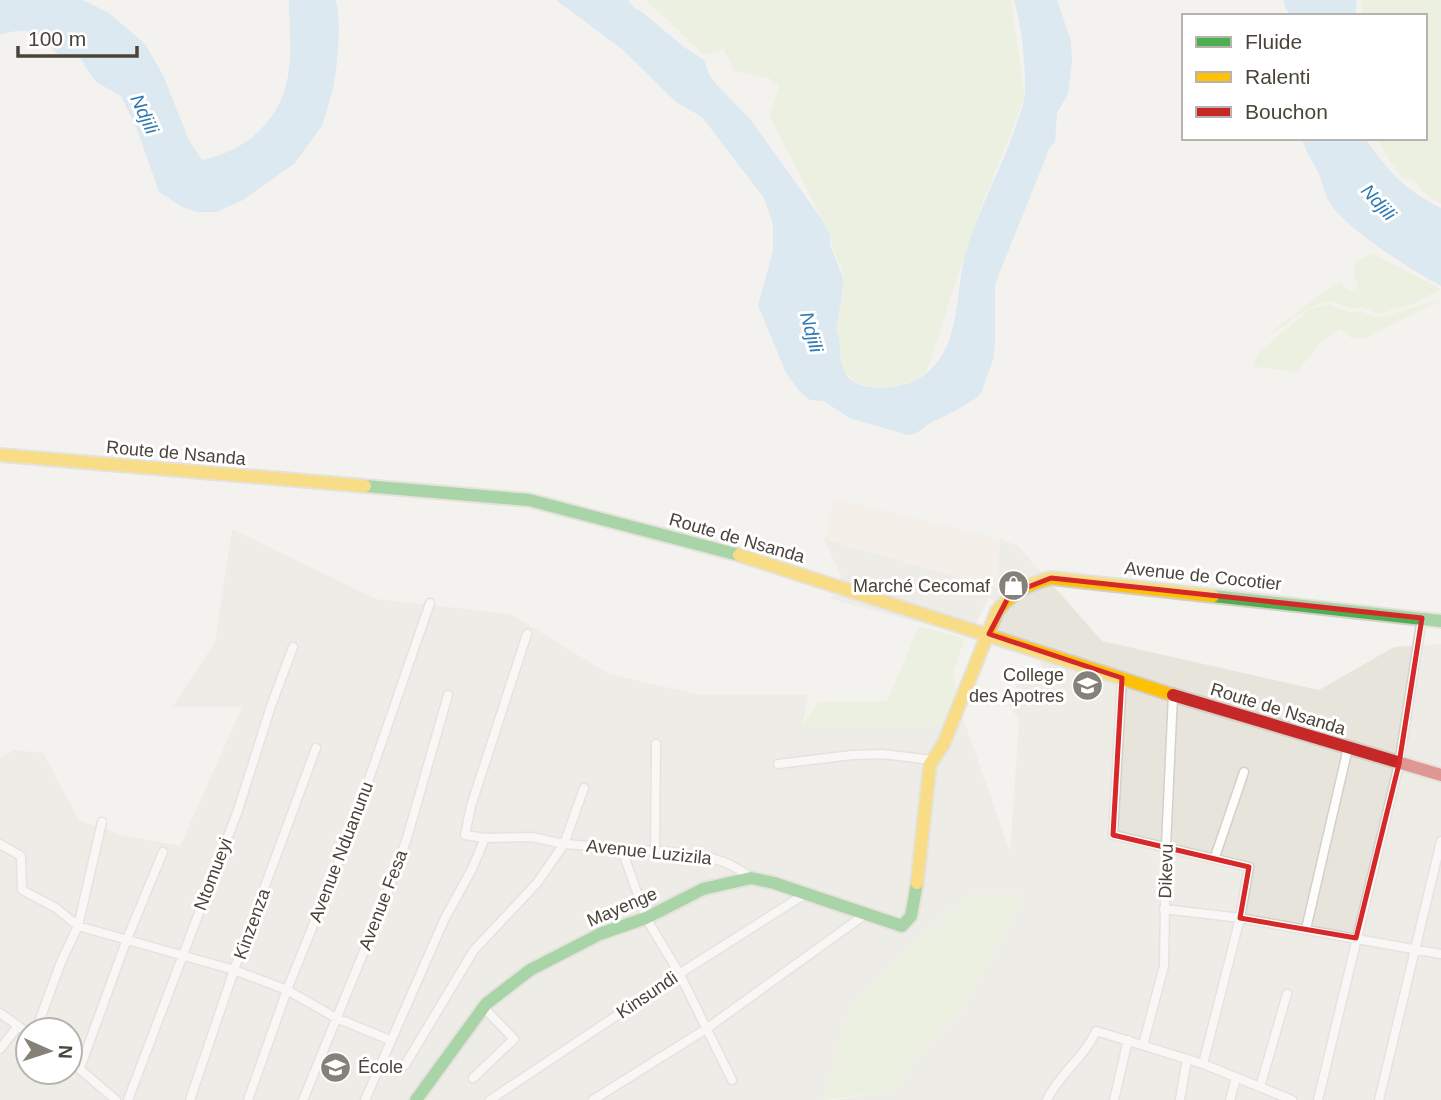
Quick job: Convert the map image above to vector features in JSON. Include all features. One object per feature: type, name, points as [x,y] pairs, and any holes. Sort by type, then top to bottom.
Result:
[{"type":"street","name":"Route de Nsanda","points":[[0,455],[529,500],[732,553],[1173,695],[1441,775]]},
{"type":"street","name":"Avenue de Cocotier","points":[[932,760],[943,745],[997,611],[1010,594],[1035,582],[1051,578],[1441,621]]},
{"type":"street","name":"Avenue Nduanunu","points":[[248,1100],[287,990],[351,831],[430,603]]},
{"type":"street","points":[[1318,1100],[1399,764],[1422,618]]},
{"type":"street","points":[[527,634],[471,806],[465,835],[485,838],[532,837],[564,844],[584,788]]},
{"type":"street","name":"Ntomueyi","points":[[128,1100],[238,810],[293,647]]},
{"type":"street","points":[[1122,678],[1113,835],[1249,867],[1240,918],[1203,1064]]},
{"type":"street","name":"Avenue Fesa","points":[[303,1100],[383,905],[407,838],[448,695]]},
{"type":"street","name":"Dikevu","points":[[1143,1045],[1164,966],[1173,695]]},
{"type":"street","points":[[655,851],[656,744]]},
{"type":"street","name":"Kinzenza","points":[[190,1100],[234,970],[316,748]]},
{"type":"street","points":[[1306,929],[1348,748]]},
{"type":"street","points":[[778,764],[882,754],[932,760]]},
{"type":"street","name":"Mayenge","points":[[416,1100],[486,1004],[537,966],[600,934],[646,918],[704,889],[727,881],[751,878],[842,906],[863,916],[902,926],[908,921],[915,901],[932,760]]},
{"type":"street","points":[[1215,857],[1244,772]]},
{"type":"street","points":[[41,1016],[78,926],[102,822]]},
{"type":"street","points":[[365,1100],[445,918],[484,845],[485,838]]},
{"type":"street","points":[[1380,1100],[1441,841]]},
{"type":"street","points":[[0,844],[20,856],[22,890],[55,908],[78,926],[234,970],[287,990],[337,1018],[390,1040]]},
{"type":"street","name":"Avenue Luzizila","points":[[405,1065],[474,950],[537,883],[564,844],[685,852],[732,864],[751,878]]},
{"type":"street","points":[[621,847],[646,918],[679,974],[732,1080]]},
{"type":"street","points":[[84,1057],[127,939],[163,852]]},
{"type":"street","name":"Kinsundi","points":[[490,1100],[679,974],[806,894]]},
{"type":"street","points":[[1164,909],[1240,918],[1441,954]]},
{"type":"street","points":[[593,1100],[706,1029],[863,916]]},
{"type":"street","points":[[1260,1087],[1287,994]]},
{"type":"street","points":[[473,1078],[514,1039],[484,1008]]},
{"type":"street","points":[[0,1049],[14,1031]]},
{"type":"street","points":[[1047,1100],[1052,1090],[1089,1046],[1096,1031],[1203,1064],[1260,1087],[1278,1098],[1292,1100]]},
{"type":"street","points":[[1114,1100],[1128,1040]]},
{"type":"street","points":[[1180,1100],[1187,1059]]},
{"type":"street","points":[[84,1072],[116,1100]]},
{"type":"street","points":[[1230,1100],[1236,1078]]},
{"type":"highlighted area","points":[[1051,578],[1422,618],[1399,764],[1356,938],[1240,918],[1249,867],[1113,835],[1122,678],[989,634],[1010,594]]},
{"type":"shaded area","points":[[834,498],[1000,539],[997,588],[824,539]]},
{"type":"shaded area","points":[[232,529],[376,599],[511,614],[609,674],[701,695],[808,695],[803,726],[965,723],[1010,852],[1019,720],[1009,705],[1022,672],[1046,672],[1026,641],[998,634],[1002,605],[988,598],[970,636],[831,599],[841,576],[824,539],[997,588],[1000,539],[1018,546],[1102,641],[1319,690],[1394,647],[1441,644],[1441,1100],[835,1100],[888,1092],[1024,894],[970,894],[852,1006],[823,1100],[0,1100],[0,757],[14,750],[43,753],[79,820],[122,835],[180,846],[242,707],[172,707],[215,642]]},
{"type":"green space","points":[[646,0],[1011,0],[1025,97],[978,215],[926,373],[906,384],[887,387],[861,384],[848,375],[840,360],[836,342],[836,327],[844,287],[843,274],[830,234],[769,115],[779,86],[769,78],[734,71],[723,49],[704,55]]},
{"type":"green space","points":[[1362,0],[1441,0],[1441,204],[1415,182],[1400,176],[1376,140],[1427,140],[1427,14],[1361,14]]},
{"type":"green space","points":[[1373,254],[1441,289],[1415,303],[1377,314],[1363,307],[1349,308],[1324,302],[1308,309],[1269,336],[1328,289],[1340,283],[1349,291],[1358,288],[1353,273],[1356,261]]},
{"type":"green space","points":[[1441,300],[1366,338],[1351,338],[1341,329],[1323,340],[1297,372],[1256,367],[1253,364],[1259,352],[1310,309],[1328,304],[1350,313],[1360,311],[1381,317]]},
{"type":"green space","points":[[919,626],[965,639],[953,673],[964,723],[802,726],[818,702],[887,701]]},
{"type":"green space","points":[[970,894],[1024,894],[967,1003],[888,1092],[823,1100],[852,1006]]},
{"type":"water","name":"Ndjili","points":[[0,0],[83,0],[109,13],[145,44],[163,75],[189,140],[202,160],[237,147],[264,126],[275,112],[287,79],[290,52],[289,0],[335,0],[339,31],[337,63],[333,89],[322,126],[295,163],[243,200],[216,212],[197,212],[184,208],[159,192],[138,132],[121,96],[96,82],[78,55],[60,57],[40,37],[28,31],[0,35]]},
{"type":"water","name":"Ndjili","points":[[556,0],[628,0],[634,8],[704,60],[710,76],[750,119],[830,234],[830,244],[844,281],[836,332],[839,336],[843,368],[848,377],[856,383],[882,388],[911,382],[927,373],[947,347],[954,322],[965,254],[1010,142],[1024,99],[1023,47],[1014,0],[1057,0],[1071,41],[1072,62],[1068,94],[1057,113],[1055,142],[1050,147],[995,284],[993,360],[978,397],[915,434],[908,435],[849,418],[824,401],[810,400],[800,392],[786,373],[758,305],[773,251],[773,225],[764,198],[702,117],[676,102],[623,50]]},
{"type":"water","points":[[1284,0],[1357,0],[1355,14],[1289,14]]},
{"type":"water","name":"Ndjili","points":[[1303,140],[1366,140],[1398,179],[1416,194],[1441,208],[1441,286],[1361,234],[1334,209]]},
{"type":"traffic: fast","points":[[365,486],[529,500],[739,555]]},
{"type":"traffic: fast","points":[[1213,596],[1441,621]]},
{"type":"traffic: fast","points":[[416,1100],[486,1004],[530,970],[600,934],[646,918],[703,889],[751,878],[774,883],[902,926],[911,916],[917,883]]},
{"type":"traffic: slow","points":[[0,455],[365,486]]},
{"type":"traffic: slow","points":[[739,555],[1173,695]]},
{"type":"traffic: slow","points":[[917,883],[930,764],[943,745],[997,611],[1009,599],[1028,586],[1051,578],[1213,596]]},
{"type":"traffic: jam","points":[[1173,695],[1441,775]]},
{"type":"place","name":"Marché Cecomaf","points":[[1013,586]]},
{"type":"place","name":"College des Apotres","points":[[1087,685]]},
{"type":"place","name":"École","points":[[335,1067]]}]
